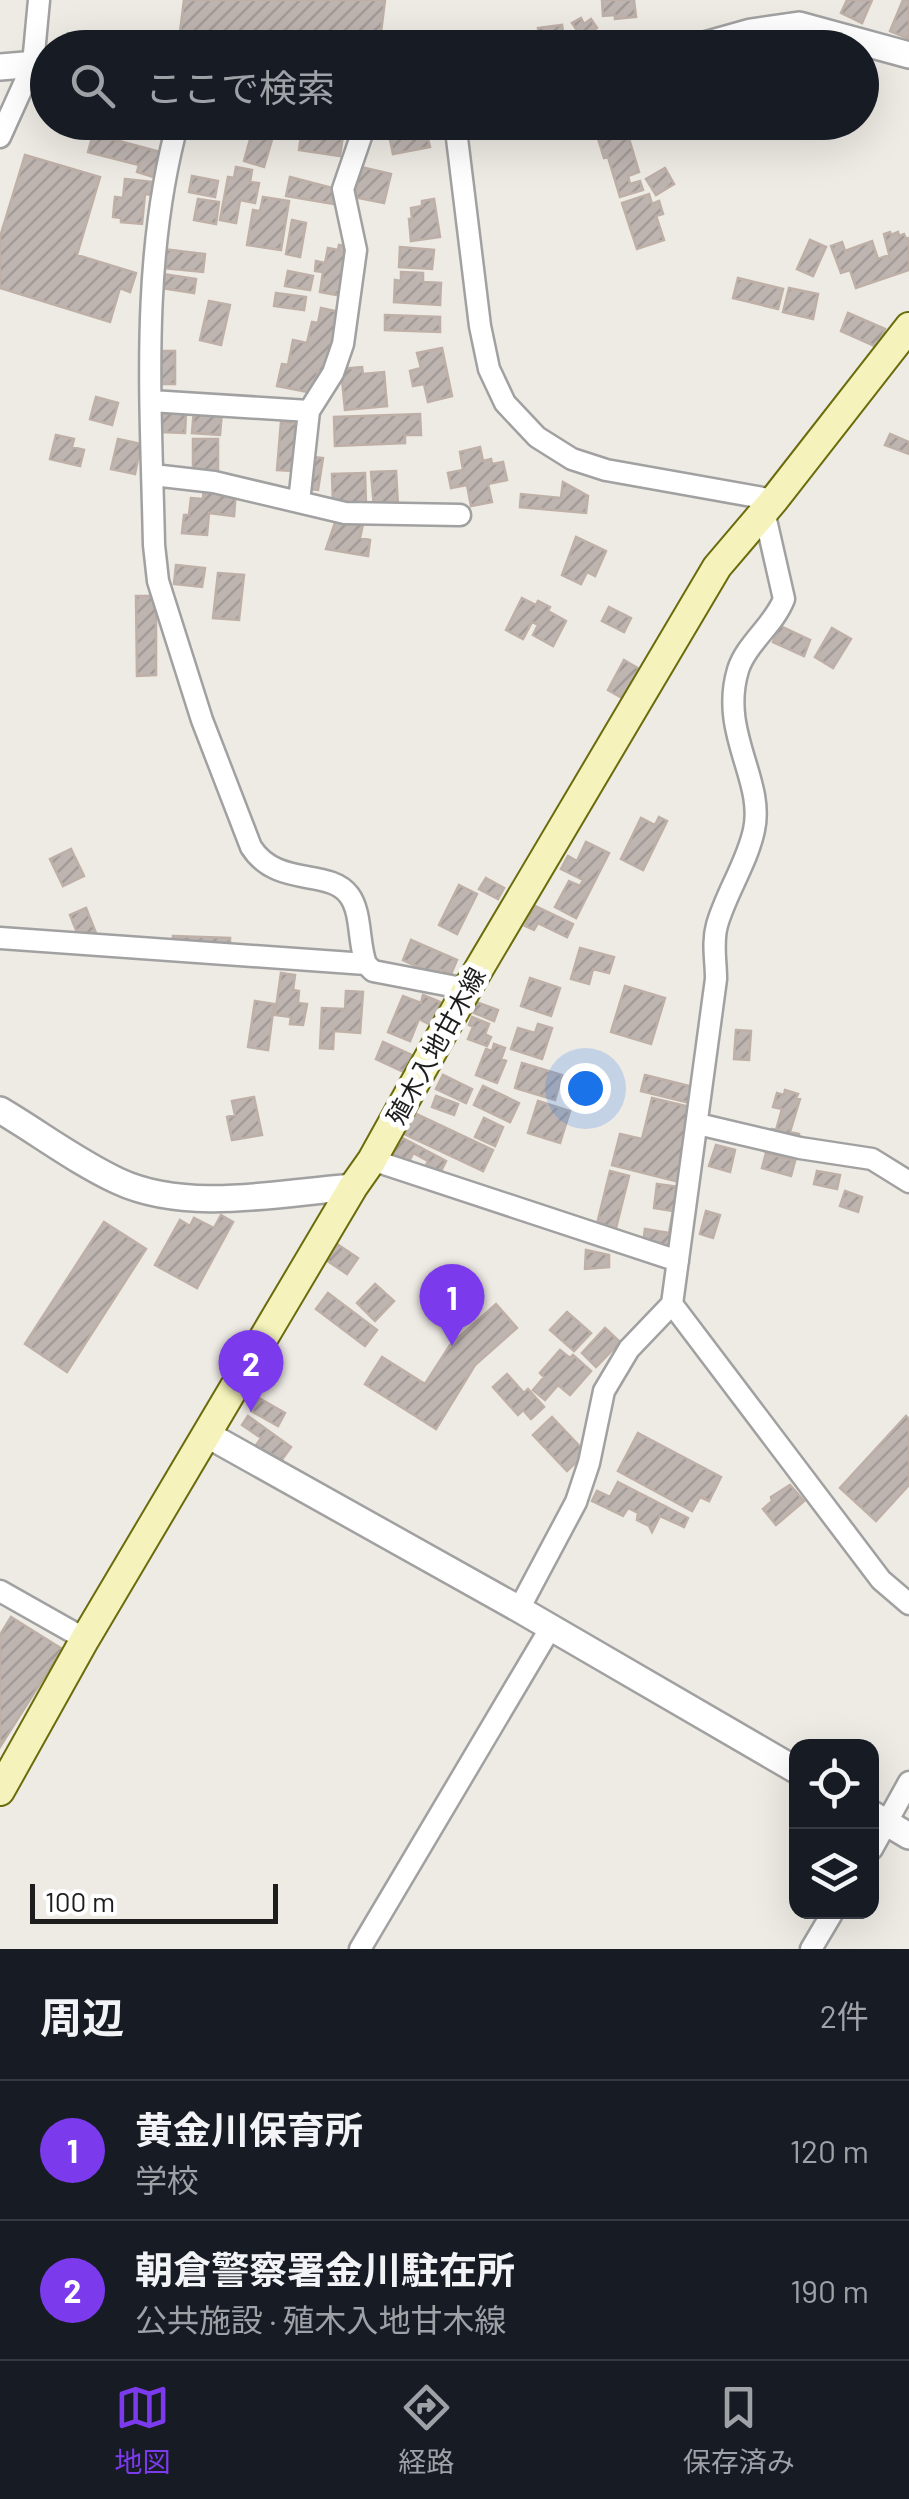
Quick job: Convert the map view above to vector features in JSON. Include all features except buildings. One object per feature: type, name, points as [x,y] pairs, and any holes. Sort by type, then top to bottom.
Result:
[{"type":"main road","name":"殖木入地甘木線","points":[[0,1791],[85,1639],[372,1160],[466,988],[717,567],[909,327]]},
{"type":"street","points":[[39,0],[39,30]]},
{"type":"street","points":[[765,30],[799,25],[817,30]]},
{"type":"street","points":[[879,47],[909,55]]},
{"type":"street","points":[[0,67],[30,65]]},
{"type":"street","points":[[0,137],[30,82]]},
{"type":"street","points":[[173,140],[154,234],[149,324],[152,475],[158,581],[202,720],[259,859],[275,870],[346,890],[354,902],[360,948],[373,971],[466,988]]},
{"type":"street","points":[[299,502],[309,410],[333,372],[343,344],[356,250],[343,189],[360,140]]},
{"type":"street","points":[[457,140],[480,326],[489,368],[505,403],[537,437],[572,459],[769,505],[784,599],[739,666],[734,691],[736,736],[752,788],[754,830],[716,934],[716,979],[672,1304],[628,1349],[604,1391],[590,1463],[576,1502],[519,1609]]},
{"type":"street","points":[[151,402],[309,410]]},
{"type":"street","points":[[152,475],[214,482],[346,513],[460,515]]},
{"type":"street","points":[[0,938],[366,964]]},
{"type":"street","points":[[0,1110],[119,1182],[167,1196],[210,1198],[353,1187]]},
{"type":"street","points":[[698,1124],[800,1148],[872,1159],[909,1182]]},
{"type":"street","points":[[372,1160],[678,1261]]},
{"type":"street","points":[[672,1304],[881,1580],[909,1604]]},
{"type":"street","points":[[208,1435],[789,1766]]},
{"type":"street","points":[[0,1591],[85,1639]]},
{"type":"street","points":[[360,1949],[551,1628]]},
{"type":"street","points":[[889,1825],[909,1782]]},
{"type":"street","points":[[811,1949],[830,1919]]},
{"type":"place","name":"黄金川保育所","points":[[452,1346]]},
{"type":"place","name":"朝倉警察署金川駐在所","points":[[251,1412]]}]
